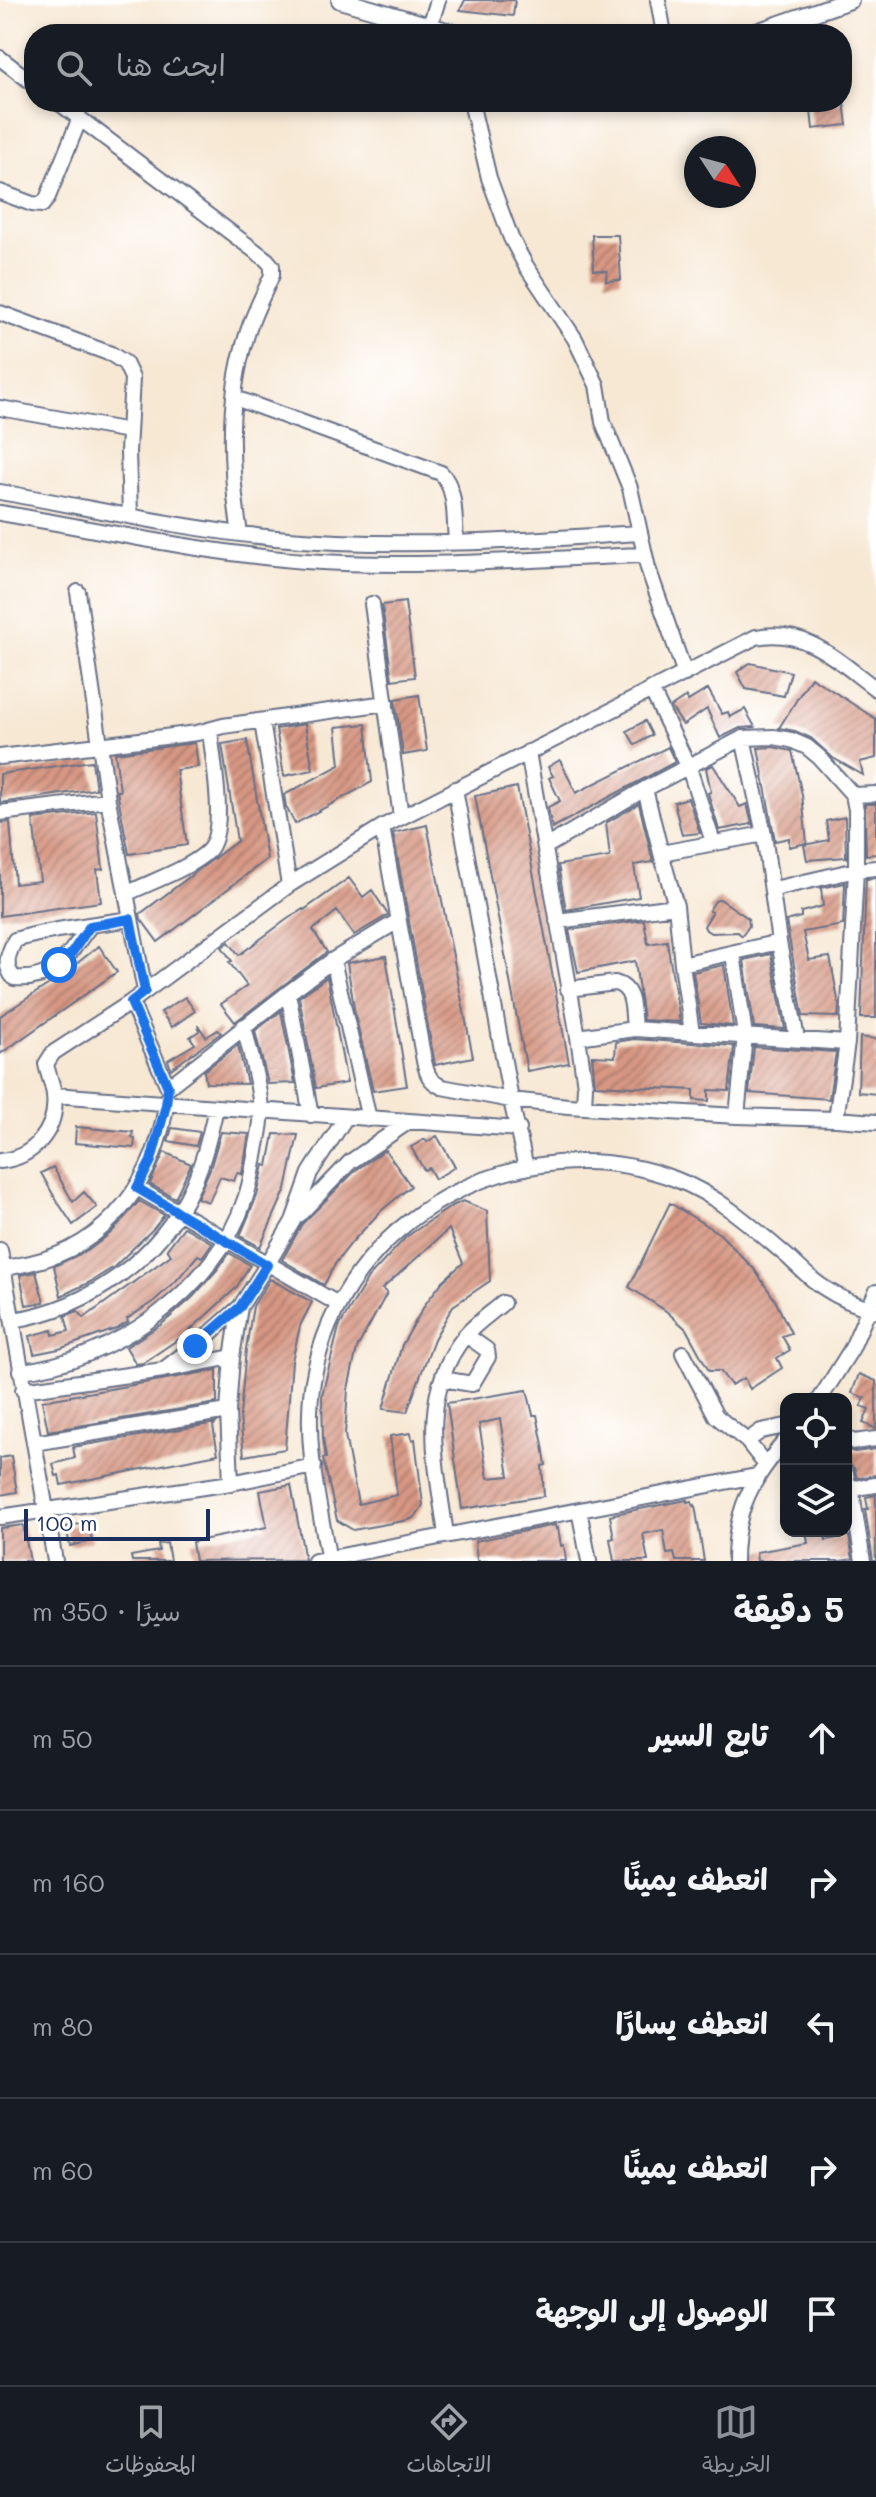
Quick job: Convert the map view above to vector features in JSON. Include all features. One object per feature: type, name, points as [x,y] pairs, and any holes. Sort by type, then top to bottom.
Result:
[{"type":"main road","points":[[340,0],[423,24]]},
{"type":"main road","points":[[780,24],[850,0]]},
{"type":"street","points":[[431,24],[438,0]]},
{"type":"street","points":[[658,0],[662,24]]},
{"type":"street","points":[[0,58],[24,76]]},
{"type":"street","points":[[72,112],[272,266],[272,275],[246,337],[235,398],[232,454],[240,534]]},
{"type":"street","points":[[473,112],[499,209],[526,266],[575,339],[597,385],[603,422],[634,501],[645,555],[685,674]]},
{"type":"street","points":[[0,192],[42,205],[80,118]]},
{"type":"street","points":[[0,313],[111,354],[125,363],[132,378],[130,515]]},
{"type":"street","points":[[235,398],[441,473],[451,491],[456,542]]},
{"type":"street","points":[[0,408],[129,431]]},
{"type":"street","points":[[0,492],[240,534],[348,543],[512,541],[640,533]]},
{"type":"street","points":[[0,513],[205,549],[305,561],[435,565],[645,555]]},
{"type":"street","points":[[78,592],[108,800],[145,991]]},
{"type":"street","points":[[372,604],[401,817]]},
{"type":"street","points":[[0,1161],[24,1155],[40,1142],[53,1115],[54,1095],[46,1069],[49,1056],[131,1002],[289,885],[382,827],[746,641],[778,634],[810,643],[876,689]]},
{"type":"street","points":[[651,689],[689,768],[713,842]]},
{"type":"street","points":[[0,757],[386,703]]},
{"type":"street","points":[[262,722],[289,885]]},
{"type":"street","points":[[126,894],[195,860],[210,849],[216,836],[218,816],[210,730]]},
{"type":"street","points":[[545,847],[645,789],[743,738],[791,740],[819,757],[853,795],[856,810],[847,1043],[836,1119]]},
{"type":"street","points":[[743,738],[774,889],[779,942],[797,1039]]},
{"type":"street","points":[[528,752],[578,1037],[585,1086],[584,1106]]},
{"type":"street","points":[[455,789],[526,1168]]},
{"type":"street","points":[[645,789],[676,906],[692,1033]]},
{"type":"street","points":[[853,795],[876,794]]},
{"type":"street","points":[[0,813],[108,800]]},
{"type":"street","points":[[382,827],[428,1076],[433,1083],[511,1100],[876,1122]]},
{"type":"street","points":[[661,853],[764,834]]},
{"type":"street","points":[[774,889],[876,868]]},
{"type":"street","points":[[557,921],[676,906]]},
{"type":"street","points":[[90,926],[71,954],[43,975],[28,979],[14,978],[8,971],[7,955],[15,940],[90,926],[130,919]]},
{"type":"street","points":[[168,1087],[333,960],[398,921]]},
{"type":"street","points":[[682,964],[779,942]]},
{"type":"street","points":[[733,954],[745,1035],[737,1116]]},
{"type":"street","points":[[333,960],[369,1119]]},
{"type":"street","points":[[568,989],[615,983],[622,985],[629,994],[634,1029]]},
{"type":"street","points":[[288,993],[311,1115]]},
{"type":"street","points":[[2,1268],[45,1260],[83,1242],[122,1211],[151,1161],[168,1087],[131,1002]]},
{"type":"street","points":[[20,1371],[60,1364],[111,1345],[130,1333],[191,1285],[225,1240],[245,1201],[262,1111],[244,1026]]},
{"type":"street","points":[[578,1037],[634,1029],[847,1043]]},
{"type":"street","points":[[54,1095],[519,1129]]},
{"type":"street","points":[[13,1320],[60,1307],[96,1292],[124,1274],[152,1247],[179,1212],[202,1164],[216,1108]]},
{"type":"street","points":[[163,1370],[240,1307],[293,1221],[310,1173],[346,1117]]},
{"type":"street","points":[[293,1221],[350,1162],[408,1122]]},
{"type":"street","points":[[756,1476],[324,1560],[310,1427],[312,1384],[320,1349],[338,1304],[364,1263],[400,1227],[453,1193],[478,1182],[545,1164],[595,1162],[648,1170],[692,1186],[727,1208],[827,1290],[873,1310]]},
{"type":"street","points":[[137,1188],[338,1304]]},
{"type":"street","points":[[0,1250],[55,1561]]},
{"type":"street","points":[[824,1393],[873,1310],[876,1292]]},
{"type":"street","points":[[446,1535],[432,1426],[442,1379],[466,1335],[503,1303]]},
{"type":"street","points":[[231,1483],[228,1411],[240,1307]]},
{"type":"street","points":[[442,1379],[472,1384],[487,1359],[487,1350],[466,1335]]},
{"type":"street","points":[[683,1353],[716,1416],[747,1441],[765,1464]]},
{"type":"street","points":[[23,1390],[232,1357]]},
{"type":"street","points":[[34,1443],[228,1411]]},
{"type":"street","points":[[747,1441],[761,1431],[780,1427]]},
{"type":"street","points":[[852,1441],[876,1439]]},
{"type":"street","points":[[735,1561],[740,1515],[756,1476],[780,1447]]},
{"type":"street","points":[[0,1517],[231,1483],[314,1466]]},
{"type":"street","points":[[852,1483],[858,1488],[876,1485]]},
{"type":"street","points":[[852,1502],[863,1561]]},
{"type":"street","points":[[579,1510],[589,1561]]},
{"type":"building","points":[[465,0],[515,0],[513,16],[460,10]]},
{"type":"building","points":[[811,112],[845,112],[847,125],[813,129]]},
{"type":"building","points":[[592,235],[618,235],[621,280],[606,281],[607,271],[594,270]]},
{"type":"building","points":[[405,602],[415,677],[392,680],[382,605]]},
{"type":"building","points":[[750,663],[791,672],[784,696],[746,689],[737,672]]},
{"type":"building","points":[[811,677],[876,719],[876,758],[860,762],[863,775],[833,758],[811,738],[779,728]]},
{"type":"building","points":[[708,689],[722,714],[728,712],[730,717],[745,709],[755,727],[740,728],[720,738],[707,709],[683,725],[671,707],[686,697],[688,701]]},
{"type":"building","points":[[419,695],[427,751],[403,755],[395,699]]},
{"type":"building","points":[[645,721],[652,735],[635,745],[627,731]]},
{"type":"building","points":[[305,724],[313,770],[284,776],[276,729]]},
{"type":"building","points":[[366,724],[372,782],[295,824],[284,795],[340,765],[336,727]]},
{"type":"building","points":[[247,740],[267,859],[158,942],[140,914],[237,841],[222,744]]},
{"type":"building","points":[[195,743],[198,767],[176,770],[187,845],[129,854],[117,791],[120,791],[115,753]]},
{"type":"building","points":[[668,747],[675,762],[552,828],[548,807],[560,801],[549,778],[553,776],[548,767],[560,760],[576,793]]},
{"type":"building","points":[[758,748],[792,751],[802,795],[807,843],[789,847],[789,838],[775,841]]},
{"type":"building","points":[[92,761],[96,789],[0,803],[0,774]]},
{"type":"building","points":[[713,765],[740,807],[747,804],[752,824],[719,830],[708,793],[711,792],[706,768]]},
{"type":"building","points":[[517,787],[569,1063],[527,1071],[475,796]]},
{"type":"building","points":[[688,798],[700,833],[682,835],[674,802]]},
{"type":"building","points":[[639,804],[653,862],[634,865],[639,897],[566,910],[558,865],[610,857],[606,823]]},
{"type":"building","points":[[865,804],[876,804],[876,854],[866,855]]},
{"type":"building","points":[[96,812],[103,869],[97,870],[101,902],[0,916],[0,823],[10,822],[15,884],[40,881],[33,819]]},
{"type":"building","points":[[845,817],[846,857],[807,860],[804,845],[829,840],[826,821]]},
{"type":"building","points":[[427,825],[473,1057],[435,1065],[393,833]]},
{"type":"building","points":[[349,878],[363,897],[372,890],[388,915],[354,935],[337,911],[313,930],[327,952],[235,1022],[221,1004],[247,986],[222,947],[229,942],[239,955]]},
{"type":"building","points":[[876,878],[876,1018],[861,1018],[866,879]]},
{"type":"building","points":[[845,883],[843,925],[803,932],[809,960],[830,957],[839,1005],[838,1017],[803,1016],[786,921],[801,917],[801,912],[823,906],[821,888]]},
{"type":"building","points":[[720,899],[748,918],[749,926],[742,936],[738,932],[711,933],[706,930],[704,926],[712,913],[709,910]]},
{"type":"building","points":[[644,920],[648,944],[667,941],[680,1022],[643,1020],[635,961],[578,972],[569,930]]},
{"type":"building","points":[[99,946],[117,972],[0,1054],[0,1016],[57,979]]},
{"type":"building","points":[[771,954],[785,1029],[754,1027],[744,960]]},
{"type":"building","points":[[386,956],[407,1086],[373,1091],[347,963]]},
{"type":"building","points":[[724,965],[733,1026],[701,1023],[693,972]]},
{"type":"building","points":[[327,977],[347,1083],[316,1088],[299,997]]},
{"type":"building","points":[[185,997],[195,1011],[172,1027],[161,1012]]},
{"type":"building","points":[[281,1011],[295,1083],[268,1084],[255,1031]]},
{"type":"building","points":[[198,1025],[206,1037],[218,1030],[221,1033],[171,1069],[168,1060],[195,1044],[190,1037],[199,1031]]},
{"type":"building","points":[[860,1037],[876,1039],[876,1094],[858,1092]]},
{"type":"building","points":[[634,1039],[734,1046],[729,1091],[709,1090],[709,1101],[694,1100],[694,1090],[595,1085],[592,1056],[615,1057],[616,1042]]},
{"type":"building","points":[[238,1045],[247,1084],[206,1083],[204,1071]]},
{"type":"building","points":[[754,1047],[836,1052],[829,1099],[749,1093]]},
{"type":"building","points":[[76,1127],[133,1132],[134,1148],[75,1143]]},
{"type":"building","points":[[172,1128],[200,1132],[196,1146],[168,1141]]},
{"type":"building","points":[[221,1132],[249,1134],[242,1174],[237,1173],[234,1181],[220,1177],[209,1202],[197,1198]]},
{"type":"building","points":[[274,1134],[298,1135],[286,1189],[260,1247],[240,1236],[257,1196],[264,1165],[268,1166]]},
{"type":"building","points":[[437,1136],[455,1167],[435,1179],[429,1168],[424,1170],[411,1147]]},
{"type":"building","points":[[385,1150],[411,1186],[381,1211],[352,1242],[324,1285],[282,1260],[302,1224],[356,1170]]},
{"type":"building","points":[[164,1152],[191,1164],[175,1198],[150,1184]]},
{"type":"building","points":[[53,1167],[73,1202],[84,1192],[97,1207],[73,1225],[41,1173]]},
{"type":"building","points":[[139,1201],[164,1215],[154,1228],[114,1267],[61,1296],[54,1266],[89,1250],[112,1232]]},
{"type":"building","points":[[463,1201],[487,1211],[490,1281],[453,1306],[434,1339],[407,1412],[383,1409],[402,1345],[426,1303],[443,1281],[463,1263],[449,1229],[382,1289],[387,1293],[357,1348],[348,1389],[345,1435],[358,1504],[397,1495],[390,1436],[411,1433],[412,1440],[415,1439],[423,1505],[409,1520],[353,1530],[337,1520],[323,1458],[326,1458],[322,1395],[339,1327],[368,1278],[406,1237]]},
{"type":"building","points":[[670,1203],[720,1234],[754,1269],[775,1300],[791,1333],[782,1336],[790,1350],[777,1358],[782,1368],[750,1389],[744,1378],[731,1385],[720,1371],[709,1371],[686,1329],[666,1311],[629,1287]]},
{"type":"building","points":[[184,1227],[212,1243],[202,1257],[198,1255],[154,1301],[116,1329],[59,1349],[34,1354],[30,1336],[52,1330],[53,1335],[69,1331],[65,1316],[78,1311],[84,1318],[171,1255],[167,1249]]},
{"type":"building","points":[[229,1253],[250,1265],[236,1288],[186,1334],[143,1363],[136,1364],[126,1347],[162,1324],[192,1298]]},
{"type":"building","points":[[36,1272],[44,1302],[26,1305],[20,1275]]},
{"type":"building","points":[[270,1279],[312,1302],[300,1326],[292,1361],[285,1449],[244,1456],[240,1416],[246,1349],[253,1306]]},
{"type":"building","points":[[217,1370],[217,1403],[48,1431],[42,1401]]},
{"type":"building","points":[[859,1374],[876,1381],[876,1429],[863,1423],[869,1409],[861,1406],[865,1398],[852,1393]]},
{"type":"building","points":[[527,1390],[533,1415],[537,1415],[543,1445],[546,1465],[542,1466],[544,1496],[462,1509],[447,1403]],"holes":[[[500,1419],[509,1476],[488,1478],[479,1424]]]},
{"type":"building","points":[[216,1423],[213,1426],[218,1454],[61,1485],[59,1475],[56,1476],[53,1464],[75,1458],[73,1447]]},
{"type":"building","points":[[876,1449],[876,1475],[857,1478],[852,1466],[852,1451]]},
{"type":"building","points":[[11,1456],[17,1492],[0,1495],[0,1458]]},
{"type":"building","points":[[291,1485],[305,1560],[195,1561],[192,1542],[267,1527],[260,1491]]},
{"type":"building","points":[[876,1495],[876,1561],[873,1561],[865,1509],[868,1509],[866,1497]]},
{"type":"building","points":[[687,1500],[695,1505],[704,1561],[676,1561],[674,1553],[667,1554],[663,1530],[643,1534],[648,1561],[614,1561],[610,1516]]},
{"type":"building","points":[[89,1522],[92,1541],[70,1546],[66,1527]]},
{"type":"building","points":[[23,1525],[30,1561],[0,1561],[0,1528]]},
{"type":"building","points":[[555,1525],[561,1546],[564,1545],[566,1561],[477,1561],[475,1541]]},
{"type":"building","points":[[807,1537],[825,1537],[826,1540],[849,1537],[853,1559],[757,1561],[756,1552],[808,1543]]},
{"type":"building","points":[[167,1543],[170,1561],[132,1561],[131,1556],[159,1551],[158,1544]]},
{"type":"route","points":[[59,965],[71,954],[90,926],[130,919],[145,991],[131,1002],[168,1087],[151,1161],[137,1188],[267,1265],[240,1307],[195,1346]]}]
